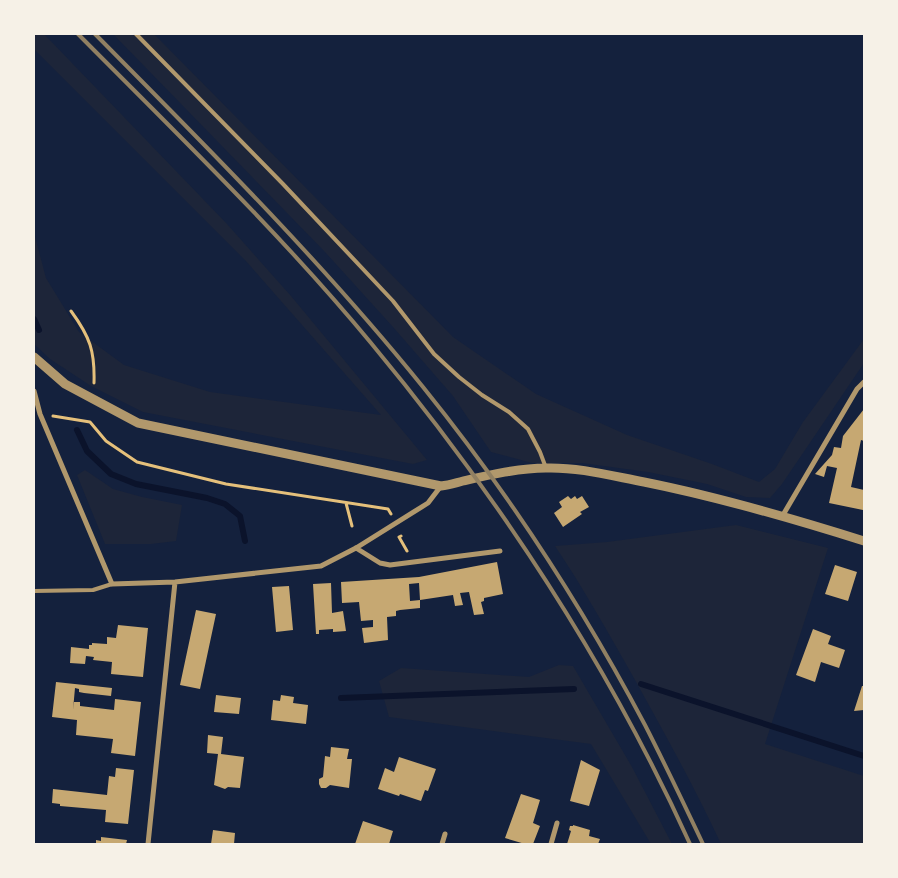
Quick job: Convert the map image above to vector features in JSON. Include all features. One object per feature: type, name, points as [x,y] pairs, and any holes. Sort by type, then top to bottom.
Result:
[{"type":"street","points":[[34,357],[65,384],[138,423],[441,486],[511,472],[546,468],[585,471],[704,494],[784,516],[864,542]]},
{"type":"street","points":[[784,516],[857,389],[864,382]]},
{"type":"street","points":[[34,391],[40,414],[112,584],[175,582],[321,566],[356,548],[428,503],[441,486]]},
{"type":"street","points":[[356,548],[380,563],[390,565],[414,564],[500,551]]},
{"type":"street","points":[[148,844],[175,582]]},
{"type":"street","points":[[551,844],[558,823]]},
{"type":"street","points":[[442,844],[445,834]]},
{"type":"lane","points":[[136,34],[290,191],[393,301],[434,354],[459,377],[482,395],[509,412],[528,429],[546,468]]},
{"type":"lane","points":[[34,591],[93,590],[112,584]]},
{"type":"path","points":[[72,311],[86,332],[95,363],[93,399]]},
{"type":"path","points":[[40,414],[90,422],[106,441],[137,462],[226,484],[388,509],[403,535],[399,537],[414,564]]},
{"type":"path","points":[[345,502],[352,526]]},
{"type":"shaded area","points":[[34,34],[44,34],[227,224],[291,296],[427,460],[413,464],[143,412],[91,386],[50,359],[34,344],[34,233],[46,278],[79,332],[124,365],[210,392],[381,415],[245,260],[34,49]]},
{"type":"shaded area","points":[[113,34],[154,34],[453,337],[536,394],[627,435],[759,482],[775,469],[803,422],[864,339],[864,363],[782,484],[770,498],[746,497],[707,484],[648,472],[582,463],[532,463],[491,452],[453,396],[393,327],[325,252]]},
{"type":"shaded area","points":[[85,470],[113,489],[182,505],[176,541],[151,544],[105,544],[77,475]]},
{"type":"shaded area","points":[[736,525],[828,548],[765,744],[864,776],[864,844],[721,844],[669,741],[586,595],[555,546],[607,542]]},
{"type":"shaded area","points":[[559,665],[573,666],[632,767],[672,844],[651,844],[591,744],[389,717],[379,681],[401,668],[529,677]]},
{"type":"building","points":[[864,409],[864,441],[861,440],[851,487],[864,490],[863,510],[829,503],[837,468],[827,466],[824,477],[815,474],[832,455],[834,447],[841,448],[843,436]]},
{"type":"building","points":[[568,496],[571,499],[575,496],[577,499],[582,496],[589,507],[580,512],[582,514],[563,527],[554,513],[562,507],[559,502]]},
{"type":"building","points":[[497,562],[503,594],[484,598],[484,601],[481,602],[484,614],[474,615],[469,592],[460,593],[463,605],[455,606],[453,595],[420,600],[420,608],[396,611],[396,616],[387,617],[388,640],[364,643],[362,628],[373,627],[373,620],[361,621],[359,602],[342,603],[341,582],[419,577]],"holes":[[[419,583],[420,600],[410,601],[409,584]]]},
{"type":"building","points":[[835,565],[857,572],[848,601],[825,594]]},
{"type":"building","points":[[331,583],[332,613],[343,611],[346,631],[333,632],[333,629],[319,630],[319,634],[316,634],[313,584]]},
{"type":"building","points":[[289,586],[293,630],[276,632],[272,587]]},
{"type":"building","points":[[196,610],[216,614],[200,689],[180,685]]},
{"type":"building","points":[[118,625],[148,628],[143,677],[111,674],[112,662],[93,660],[94,657],[86,656],[85,664],[70,663],[71,647],[89,649],[89,645],[92,645],[92,643],[107,644],[107,637],[116,638]]},
{"type":"building","points":[[813,629],[831,636],[828,644],[845,650],[839,668],[821,662],[815,682],[796,675]]},
{"type":"building","points":[[56,682],[112,688],[111,696],[79,692],[79,689],[75,688],[73,710],[74,702],[80,702],[80,706],[114,710],[115,699],[141,702],[135,756],[111,753],[113,739],[76,735],[77,720],[52,717]]},
{"type":"building","points":[[862,686],[864,686],[864,710],[854,711]]},
{"type":"building","points":[[216,695],[241,698],[239,714],[214,712]]},
{"type":"building","points":[[281,695],[294,697],[293,703],[308,705],[306,724],[271,720],[273,700],[280,701]]},
{"type":"building","points":[[208,735],[223,737],[221,754],[244,757],[240,788],[228,787],[225,789],[214,785],[218,754],[207,753]]},
{"type":"building","points":[[331,747],[349,749],[347,759],[352,759],[349,788],[330,785],[326,788],[321,788],[319,784],[319,779],[323,777],[325,756],[330,757]]},
{"type":"building","points":[[399,757],[436,769],[428,791],[425,790],[421,801],[378,789],[385,768],[394,772]]},
{"type":"building","points":[[581,760],[600,770],[589,806],[570,801]]},
{"type":"building","points":[[116,768],[134,770],[128,824],[105,822],[106,810],[60,806],[60,804],[52,803],[53,789],[107,795],[109,776],[115,777]]},
{"type":"building","points":[[521,794],[540,800],[533,823],[540,826],[533,844],[525,844],[505,838]]},
{"type":"building","points":[[363,821],[393,831],[389,844],[355,844]]},
{"type":"building","points":[[573,825],[590,830],[589,836],[600,839],[598,844],[567,844],[571,831],[569,830],[570,826]]},
{"type":"building","points":[[213,830],[235,833],[234,844],[211,844]]},
{"type":"building","points":[[101,837],[127,840],[126,844],[96,844],[96,840],[101,841]]},
{"type":"waterway","points":[[34,319],[39,330]]},
{"type":"waterway","points":[[77,430],[87,451],[111,474],[136,484],[207,498],[225,504],[240,516],[245,541]]},
{"type":"waterway","points":[[641,684],[864,756]]},
{"type":"waterway","points":[[341,698],[574,689]]},
{"type":"railway","points":[[78,34],[228,185],[301,263],[371,343],[463,460],[506,521],[587,646],[658,777],[690,844]]},
{"type":"railway","points":[[95,34],[305,250],[385,341],[454,427],[514,508],[596,637],[645,725],[703,844]]}]
